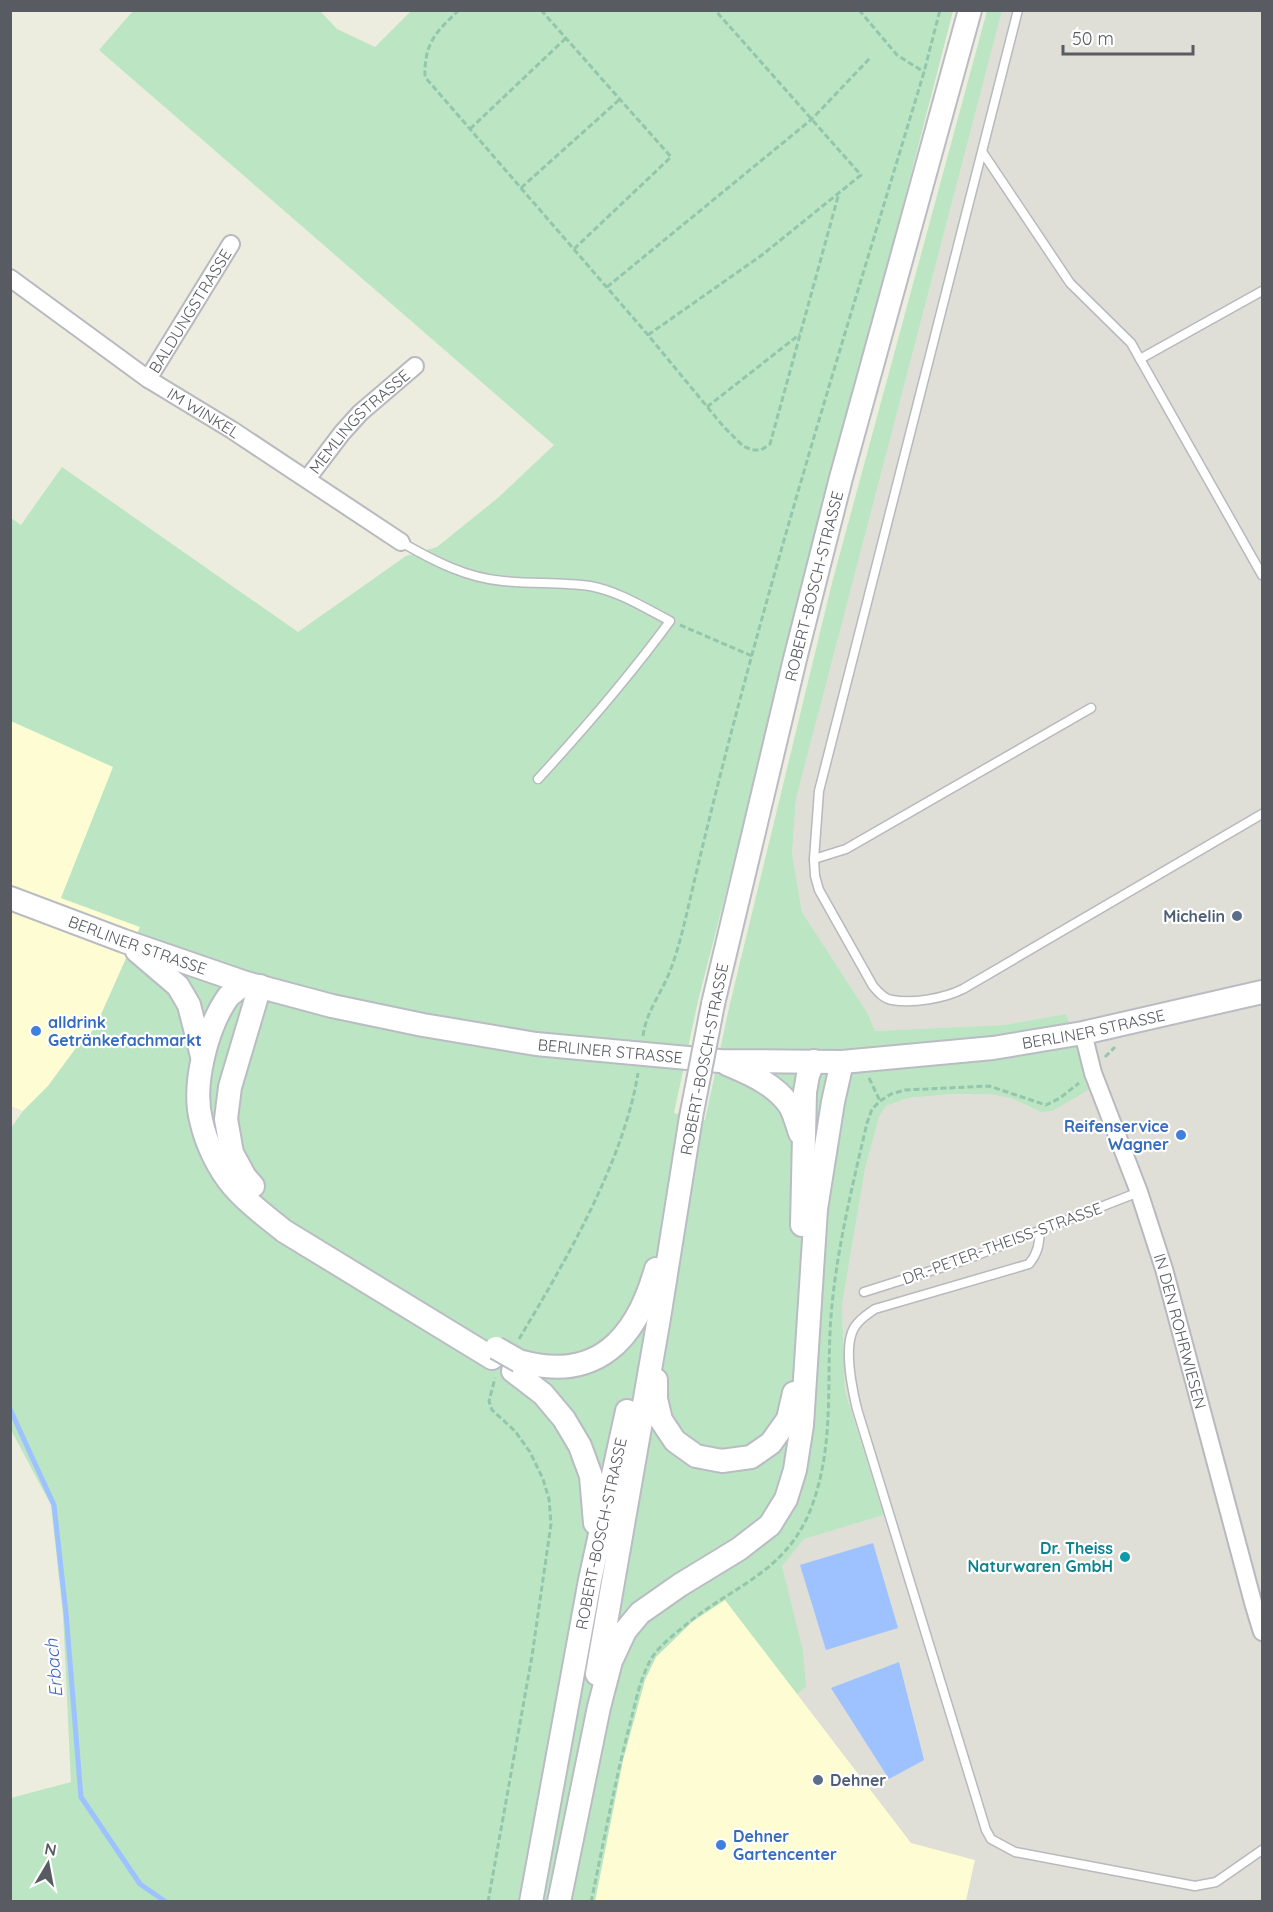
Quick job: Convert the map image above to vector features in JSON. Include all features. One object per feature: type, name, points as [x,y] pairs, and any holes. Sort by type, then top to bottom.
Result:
[{"type":"main road","name":"ROBERT-BOSCH-STRASSE","points":[[559,1902],[627,1492],[659,1318],[682,1167],[713,1004],[835,500],[970,10]]},
{"type":"main road","name":"BERLINER STRASSE","points":[[10,898],[124,941],[253,984],[332,1006],[482,1036],[536,1044],[720,1061],[842,1062],[993,1048],[1083,1033],[1263,992]]},
{"type":"main road","points":[[124,941],[178,986],[189,1005],[202,1056]]},
{"type":"main road","points":[[253,984],[229,996],[216,1018],[202,1056],[198,1098],[200,1119],[213,1154],[233,1186],[254,1207],[284,1231],[505,1359],[540,1367],[566,1367],[590,1361],[621,1341],[641,1310],[652,1282],[665,1236]]},
{"type":"main road","points":[[253,984],[230,1087],[226,1119],[232,1153],[245,1177],[288,1218],[505,1359],[543,1394],[564,1419],[580,1446],[591,1476],[595,1533],[590,1580]]},
{"type":"main road","points":[[720,1061],[757,1077],[775,1090],[790,1107],[803,1140]]},
{"type":"main road","points":[[659,1318],[656,1399],[661,1420],[675,1441],[696,1456],[722,1461],[751,1457],[771,1443],[788,1419],[794,1393],[803,1209],[805,1092],[808,1075],[814,1061]]},
{"type":"main road","points":[[559,1902],[599,1707],[611,1661],[625,1631],[640,1613],[680,1585],[740,1549],[770,1526],[786,1499],[795,1470],[802,1425],[816,1209],[833,1102],[842,1062]]},
{"type":"main road","name":"ROBERT-BOSCH-STRASSE","points":[[531,1902],[590,1580],[682,1167]]},
{"type":"street","name":"BALDUNGSTRASSE","points":[[148,379],[231,244]]},
{"type":"street","name":"IM WINKEL","points":[[10,278],[148,379],[307,479],[400,542]]},
{"type":"street","name":"MEMLINGSTRASSE","points":[[307,479],[360,413],[416,366]]},
{"type":"street","name":"IN DEN ROHRWIESEN","points":[[1083,1033],[1093,1073],[1164,1269],[1254,1606],[1263,1632]]},
{"type":"lane","points":[[1018,10],[819,791],[814,859],[819,890],[873,986],[881,995],[890,1000],[938,999],[963,988],[1263,814]]},
{"type":"lane","points":[[983,153],[1070,282],[1123,333],[1263,575]]},
{"type":"lane","points":[[1140,359],[1263,291]]},
{"type":"lane","points":[[400,542],[467,574],[501,581],[592,587],[624,598],[670,621],[638,665],[586,728],[538,779]]},
{"type":"lane","points":[[814,859],[846,849],[1091,708]]},
{"type":"lane","name":"DR.-PETER-THEISS-STRASSE","points":[[864,1292],[962,1261],[1138,1192]]},
{"type":"lane","points":[[1040,1230],[1040,1245],[1036,1256],[1029,1264],[875,1309],[862,1318],[850,1339],[851,1373],[857,1408],[986,1830],[991,1839],[1015,1852],[1195,1886],[1216,1882],[1263,1850]]},
{"type":"path","points":[[459,10],[438,30],[429,44],[425,60],[425,76],[707,407],[743,446],[752,450],[761,450],[770,444],[839,193]]},
{"type":"path","points":[[541,10],[671,157],[574,249]]},
{"type":"path","points":[[648,335],[762,255],[861,175],[715,10]]},
{"type":"path","points":[[859,10],[897,55],[924,72]]},
{"type":"path","points":[[488,1902],[532,1656],[551,1524],[546,1489],[530,1452],[515,1431],[492,1410],[489,1401],[493,1382],[573,1242],[606,1175],[625,1126],[635,1090],[644,1027],[670,972],[764,608],[924,72],[940,10]]},
{"type":"path","points":[[470,129],[566,38]]},
{"type":"path","points":[[607,287],[812,119],[870,58]]},
{"type":"path","points":[[521,188],[620,99]]},
{"type":"path","points":[[707,407],[800,334]]},
{"type":"path","points":[[670,621],[752,656]]},
{"type":"shaded area","points":[[1002,11],[1262,11],[1262,1901],[966,1901],[975,1860],[911,1843],[797,1694],[806,1687],[782,1566],[804,1539],[884,1515],[845,1391],[842,1305],[865,1169],[879,1117],[886,1106],[908,1098],[951,1094],[990,1093],[1011,1098],[1041,1112],[1066,1014],[1003,1025],[875,1031],[868,1014],[802,912],[792,853],[796,799]]},
{"type":"shaded area","points":[[11,721],[114,767],[61,898],[140,927],[95,1028],[76,1048],[48,1086],[23,1111],[11,1106]]},
{"type":"shaded area","points":[[725,1599],[911,1842],[975,1860],[966,1901],[595,1902],[623,1760],[645,1680],[656,1657],[693,1621]]},
{"type":"green space","points":[[133,11],[320,11],[337,29],[375,47],[411,11],[953,11],[698,1001],[674,1113],[705,1120],[729,1008],[832,583],[987,11],[1002,11],[796,799],[792,853],[802,912],[868,1014],[875,1031],[1003,1025],[1066,1014],[1090,1089],[1052,1111],[1041,1112],[1011,1098],[990,1094],[951,1094],[908,1098],[886,1106],[879,1117],[865,1169],[842,1305],[845,1391],[884,1515],[804,1539],[782,1566],[803,1651],[806,1687],[797,1694],[725,1600],[693,1621],[656,1657],[645,1680],[623,1760],[595,1901],[11,1901],[11,1798],[71,1782],[63,1614],[51,1505],[11,1430],[11,1128],[95,1028],[140,927],[61,898],[113,767],[11,721],[11,518],[21,525],[62,467],[298,632],[406,556],[437,547],[499,497],[554,445],[99,50]]},
{"type":"water","points":[[873,1543],[898,1628],[826,1650],[800,1565]]},
{"type":"water","points":[[899,1662],[924,1760],[889,1779],[831,1688]]},
{"type":"waterway","name":"Erbach","points":[[10,1409],[54,1505],[66,1613],[81,1797],[140,1884],[166,1902]]},
{"type":"place","name":"Michelin","points":[[1237,916]]},
{"type":"place","name":"alldrink Getränkefachmarkt","points":[[36,1031]]},
{"type":"place","name":"Reifenservice Wagner","points":[[1181,1135]]},
{"type":"place","name":"Dr. Theiss Naturwaren GmbH","points":[[1125,1557]]},
{"type":"place","name":"Dehner","points":[[818,1780]]},
{"type":"place","name":"Dehner Gartencenter","points":[[721,1845]]}]
